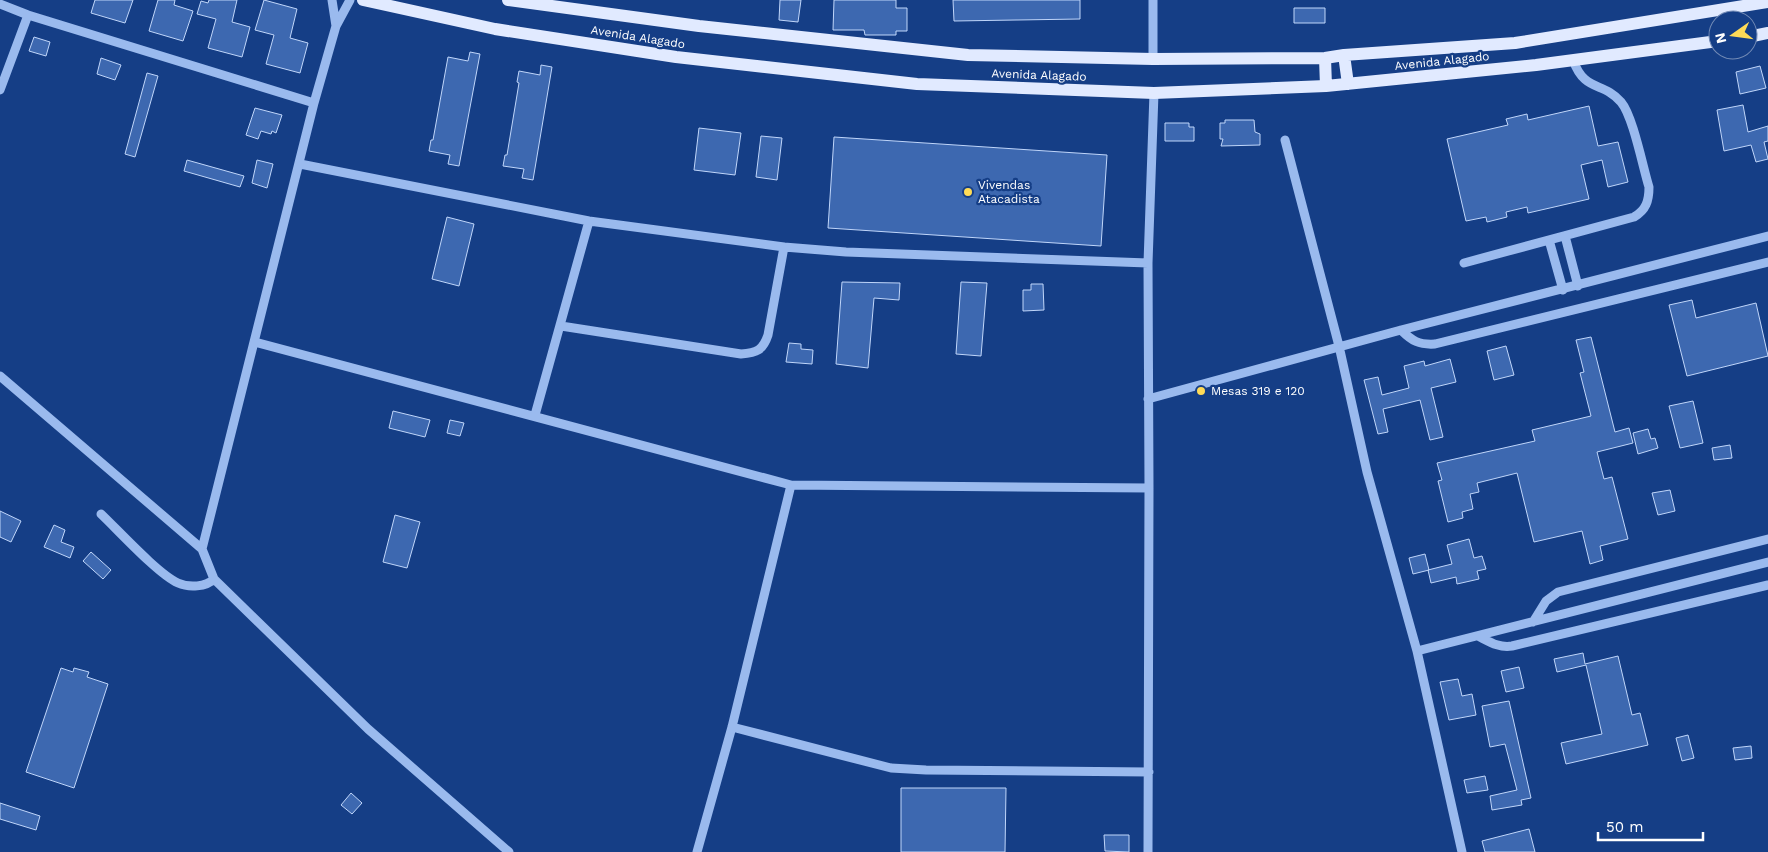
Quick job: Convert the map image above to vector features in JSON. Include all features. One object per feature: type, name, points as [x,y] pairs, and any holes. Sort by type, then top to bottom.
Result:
[{"type":"main road","name":"Avenida Alagado","points":[[364,0],[495,29],[676,57],[917,84],[1154,93],[1348,84],[1573,60],[1708,42]]},
{"type":"main road","name":"Avenida Alagado","points":[[508,0],[699,26],[968,55],[1153,59],[1325,58],[1515,43],[1768,2]]},
{"type":"main road","points":[[1344,55],[1348,84]]},
{"type":"main road","points":[[1325,58],[1326,86]]},
{"type":"street","points":[[332,0],[336,26]]},
{"type":"street","points":[[202,550],[314,103],[336,26],[350,0]]},
{"type":"street","points":[[1153,0],[1153,59]]},
{"type":"street","points":[[0,4],[28,15],[314,103]]},
{"type":"street","points":[[0,90],[28,15]]},
{"type":"street","points":[[1464,263],[1634,217],[1643,212],[1649,198],[1649,187],[1629,117],[1622,102],[1584,81],[1578,74],[1573,60]]},
{"type":"street","points":[[1148,852],[1150,488],[1148,263],[1154,93]]},
{"type":"street","points":[[1285,140],[1338,346],[1367,472],[1417,651],[1462,852]]},
{"type":"street","points":[[300,164],[589,221],[784,247],[846,252],[1148,263]]},
{"type":"street","points":[[534,415],[561,326],[589,221]]},
{"type":"street","points":[[1565,236],[1578,286]]},
{"type":"street","points":[[1148,399],[1338,346],[1563,290],[1768,236]]},
{"type":"street","points":[[1549,240],[1563,290]]},
{"type":"street","points":[[561,326],[741,354],[755,353],[764,346],[768,335],[784,247]]},
{"type":"street","points":[[1401,330],[1411,340],[1422,344],[1435,344],[1768,262]]},
{"type":"street","points":[[255,342],[791,485],[1150,488]]},
{"type":"street","points":[[0,376],[202,550],[214,579],[368,729],[509,852]]},
{"type":"street","points":[[697,852],[732,727],[791,485]]},
{"type":"street","points":[[101,514],[162,572],[178,583],[203,585],[214,579]]},
{"type":"street","points":[[1533,622],[1546,601],[1558,592],[1768,539]]},
{"type":"street","points":[[1417,651],[1768,562]]},
{"type":"street","points":[[1478,636],[1494,645],[1512,646],[1768,585]]},
{"type":"street","points":[[732,727],[891,768],[1149,772]]},
{"type":"building","points":[[95,0],[133,0],[125,23],[91,13]]},
{"type":"building","points":[[158,0],[175,0],[174,5],[193,11],[183,41],[149,31]]},
{"type":"building","points":[[209,0],[237,0],[232,22],[250,27],[242,57],[208,48],[216,19],[197,14],[201,1],[208,3]]},
{"type":"building","points":[[264,0],[297,9],[290,38],[308,43],[300,73],[266,64],[274,35],[255,30]]},
{"type":"building","points":[[780,0],[801,0],[798,22],[779,20]]},
{"type":"building","points":[[834,0],[896,0],[896,8],[907,8],[907,31],[896,31],[896,35],[865,35],[864,30],[833,30]]},
{"type":"building","points":[[953,0],[1080,0],[1080,19],[954,21]]},
{"type":"building","points":[[1294,8],[1325,8],[1325,23],[1294,23]]},
{"type":"building","points":[[34,37],[50,42],[46,56],[29,51]]},
{"type":"building","points":[[470,52],[480,54],[459,166],[448,164],[450,155],[429,151],[431,140],[433,140],[448,57],[468,61]]},
{"type":"building","points":[[101,58],[121,65],[115,80],[97,74]]},
{"type":"building","points":[[541,65],[552,67],[533,180],[522,178],[524,169],[503,166],[505,155],[507,155],[519,83],[517,82],[519,71],[540,75]]},
{"type":"building","points":[[1760,66],[1766,88],[1740,94],[1736,72]]},
{"type":"building","points":[[147,73],[158,76],[135,157],[125,154]]},
{"type":"building","points":[[1743,105],[1748,132],[1768,126],[1768,141],[1764,142],[1768,159],[1756,162],[1751,145],[1724,151],[1717,110]]},
{"type":"building","points":[[1589,106],[1598,146],[1618,142],[1628,182],[1608,187],[1602,160],[1581,165],[1589,199],[1528,213],[1527,207],[1506,212],[1507,217],[1487,222],[1486,217],[1466,221],[1447,139],[1508,125],[1506,119],[1527,114],[1528,120]]},
{"type":"building","points":[[255,108],[282,115],[276,133],[272,131],[271,134],[261,131],[258,139],[246,135]]},
{"type":"building","points":[[1225,120],[1254,120],[1255,132],[1260,134],[1260,145],[1221,146],[1223,139],[1220,139],[1220,123],[1225,123]]},
{"type":"building","points":[[1165,123],[1189,123],[1189,127],[1194,127],[1194,141],[1165,141]]},
{"type":"building","points":[[699,128],[741,133],[735,175],[694,170]]},
{"type":"building","points":[[761,136],[782,138],[777,180],[756,177]]},
{"type":"building","name":"Vivendas Atacadista","points":[[834,137],[1107,155],[1101,246],[828,228]]},
{"type":"building","points":[[187,160],[244,176],[240,187],[184,171]]},
{"type":"building","points":[[257,160],[273,164],[267,188],[252,183]]},
{"type":"building","points":[[447,217],[474,224],[459,286],[432,279]]},
{"type":"building","points":[[842,282],[900,283],[899,300],[874,298],[868,368],[836,364]]},
{"type":"building","points":[[961,282],[987,283],[981,356],[956,354]]},
{"type":"building","points":[[1031,284],[1043,284],[1044,310],[1023,311],[1023,290],[1031,290]]},
{"type":"building","points":[[1692,300],[1696,318],[1756,303],[1768,356],[1687,376],[1669,305]]},
{"type":"building","points":[[1591,337],[1615,432],[1629,428],[1633,443],[1597,452],[1604,479],[1612,477],[1628,539],[1600,546],[1603,560],[1590,564],[1582,531],[1534,542],[1517,473],[1477,483],[1479,492],[1470,494],[1473,509],[1462,512],[1463,518],[1448,522],[1438,481],[1442,480],[1437,463],[1535,441],[1532,430],[1591,416],[1580,373],[1584,372],[1576,340]]},
{"type":"building","points":[[789,343],[801,344],[801,349],[813,350],[812,364],[786,362]]},
{"type":"building","points":[[1506,346],[1514,375],[1494,380],[1487,351]]},
{"type":"building","points":[[1450,359],[1456,382],[1431,388],[1443,437],[1430,440],[1420,400],[1383,409],[1388,432],[1378,434],[1364,380],[1378,377],[1382,395],[1409,388],[1404,366],[1424,361],[1425,366]]},
{"type":"building","points":[[1693,401],[1703,443],[1680,448],[1669,406]]},
{"type":"building","points":[[393,411],[430,420],[425,437],[389,428]]},
{"type":"building","points":[[450,420],[464,423],[460,436],[447,433]]},
{"type":"building","points":[[1648,429],[1651,439],[1655,438],[1658,448],[1638,454],[1633,433]]},
{"type":"building","points":[[1730,445],[1732,458],[1714,460],[1712,448]]},
{"type":"building","points":[[1670,490],[1675,511],[1658,515],[1652,493]]},
{"type":"building","points":[[0,511],[21,521],[11,542],[0,537]]},
{"type":"building","points":[[395,515],[420,522],[407,568],[383,562]]},
{"type":"building","points":[[54,525],[65,530],[61,542],[74,547],[70,558],[44,547]]},
{"type":"building","points":[[1469,539],[1474,558],[1482,556],[1486,569],[1477,571],[1479,579],[1457,584],[1456,577],[1431,583],[1428,570],[1452,564],[1447,545]]},
{"type":"building","points":[[91,552],[111,570],[103,579],[83,561]]},
{"type":"building","points":[[1425,554],[1429,570],[1413,574],[1409,558]]},
{"type":"building","points":[[1583,653],[1585,664],[1618,656],[1632,715],[1640,713],[1648,745],[1566,764],[1561,743],[1602,734],[1586,665],[1557,672],[1554,659]]},
{"type":"building","points":[[1519,667],[1524,688],[1506,692],[1501,671]]},
{"type":"building","points":[[61,668],[73,672],[74,668],[89,672],[87,677],[108,684],[74,788],[26,772]]},
{"type":"building","points":[[1458,679],[1462,696],[1472,694],[1476,715],[1449,720],[1440,682]]},
{"type":"building","points":[[1509,701],[1531,798],[1521,800],[1522,805],[1492,810],[1490,796],[1517,790],[1505,744],[1490,747],[1482,706]]},
{"type":"building","points":[[1688,735],[1694,758],[1682,761],[1676,738]]},
{"type":"building","points":[[1751,746],[1752,758],[1735,760],[1733,748]]},
{"type":"building","points":[[1485,776],[1488,790],[1467,793],[1464,780]]},
{"type":"building","points":[[901,788],[1006,788],[1005,852],[901,852]]},
{"type":"building","points":[[351,793],[362,803],[352,814],[341,805]]},
{"type":"building","points":[[0,803],[40,816],[36,830],[0,819]]},
{"type":"building","points":[[1529,829],[1535,852],[1485,852],[1482,841]]},
{"type":"building","points":[[1104,835],[1129,835],[1129,852],[1105,851]]},
{"type":"place","name":"Vivendas Atacadista","points":[[968,192]]},
{"type":"place","name":"Mesas 319 e 120","points":[[1201,391]]}]
